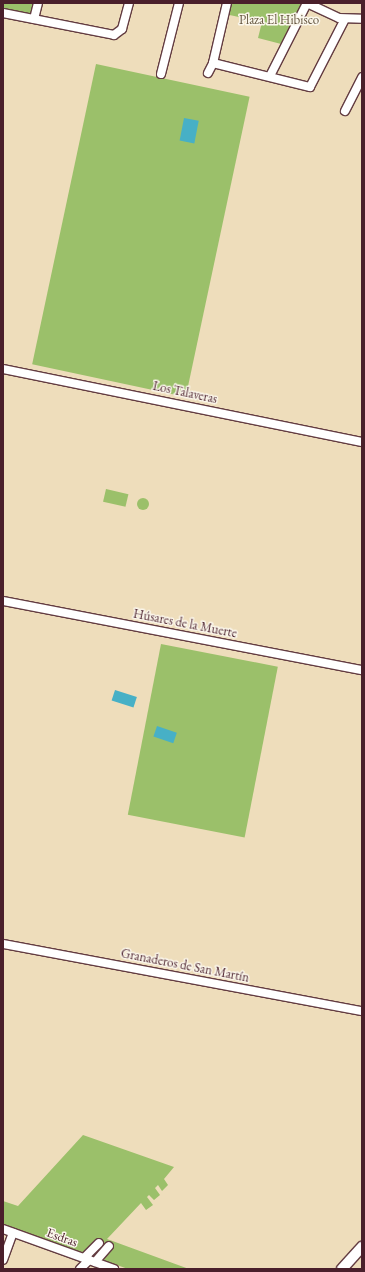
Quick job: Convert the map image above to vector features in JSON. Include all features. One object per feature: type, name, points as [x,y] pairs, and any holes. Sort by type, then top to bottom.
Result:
[{"type":"main road","points":[[342,1269],[362,1247]]},
{"type":"street","points":[[34,20],[38,3]]},
{"type":"street","points":[[3,13],[114,35],[122,29],[129,3]]},
{"type":"street","points":[[161,74],[179,3]]},
{"type":"street","points":[[208,73],[213,63],[227,3]]},
{"type":"street","points":[[270,76],[307,3],[345,19],[362,19]]},
{"type":"street","points":[[213,63],[270,76],[279,80],[312,86],[345,19]]},
{"type":"street","points":[[345,111],[362,77]]},
{"type":"street","name":"Los Talaveras","points":[[3,369],[362,442]]},
{"type":"street","name":"Húsares de la Muerte","points":[[3,601],[362,670]]},
{"type":"street","name":"Granaderos de San Martín","points":[[3,944],[362,1011]]},
{"type":"street","name":"Esdras","points":[[3,1229],[114,1269]]},
{"type":"street","points":[[3,1260],[13,1233]]},
{"type":"street","points":[[89,1260],[99,1243]]},
{"type":"street","points":[[80,1269],[89,1260],[109,1246]]},
{"type":"green space","points":[[3,3],[34,3],[31,17],[3,10]]},
{"type":"green space","name":"Plaza El Hibisco","points":[[228,3],[304,3],[285,45],[258,38],[262,22],[225,14]]},
{"type":"green space","points":[[96,64],[250,97],[186,397],[32,364]]},
{"type":"green space","points":[[106,489],[128,494],[125,507],[103,502]]},
{"type":"green space","points":[[141,498],[145,498],[149,504],[145,510],[141,510],[137,506],[137,502]]},
{"type":"green space","points":[[161,644],[278,667],[245,838],[128,815]]},
{"type":"green space","points":[[83,1135],[174,1167],[164,1179],[168,1185],[162,1191],[158,1185],[155,1188],[160,1195],[154,1200],[149,1195],[147,1197],[153,1205],[146,1210],[141,1203],[107,1239],[189,1269],[128,1269],[3,1224],[3,1201],[18,1206]]},
{"type":"water","points":[[184,118],[199,121],[194,143],[180,141]]},
{"type":"water","points":[[115,690],[137,697],[133,708],[112,700]]},
{"type":"water","points":[[157,726],[177,733],[173,743],[153,736]]}]
